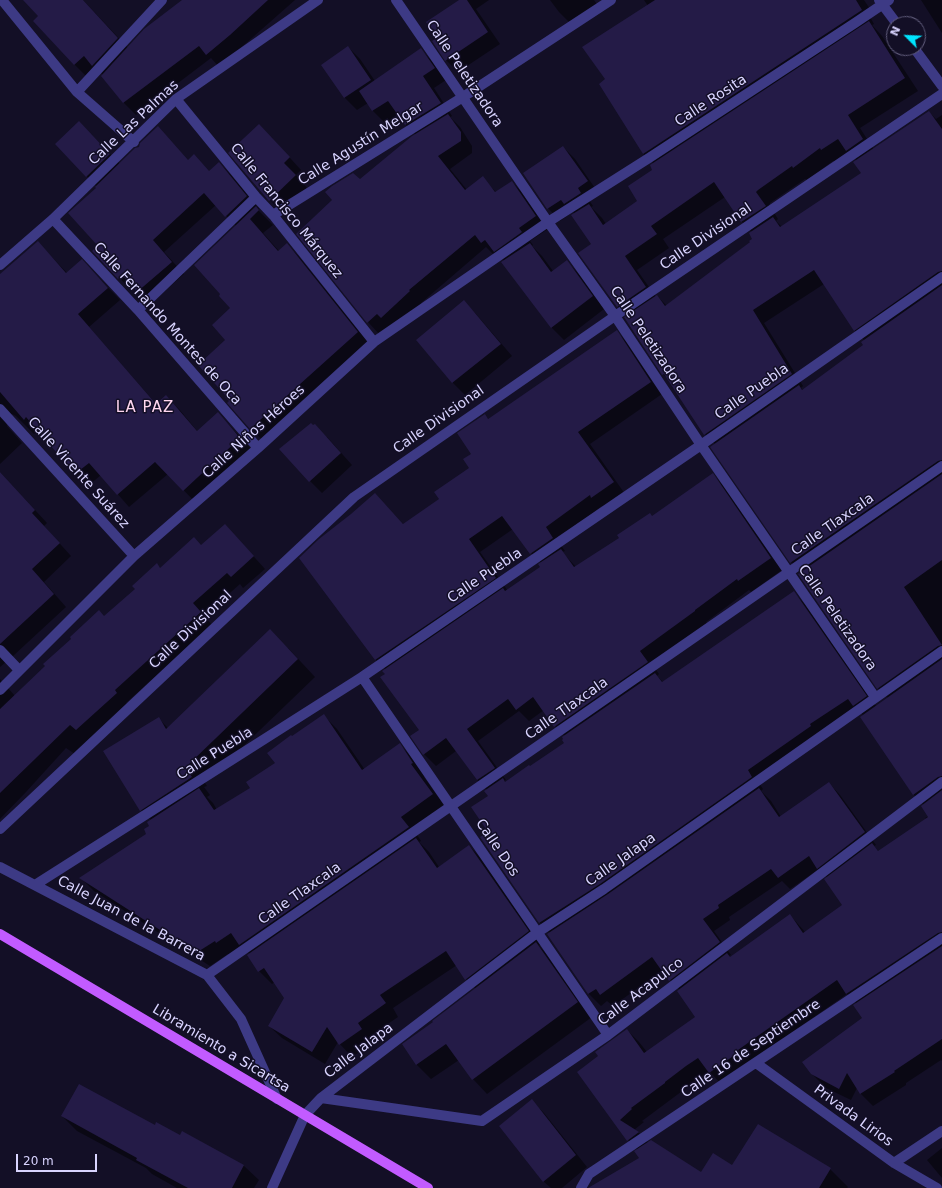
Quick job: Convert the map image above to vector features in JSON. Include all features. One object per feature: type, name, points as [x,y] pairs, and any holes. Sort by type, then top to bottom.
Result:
[{"type":"main road","name":"Libramiento a Sicartsa","points":[[0,934],[428,1188]]},
{"type":"street","points":[[2,0],[77,92],[134,142]]},
{"type":"street","points":[[77,92],[162,0]]},
{"type":"street","name":"Calle Las Palmas","points":[[0,265],[53,220],[176,99],[318,0]]},
{"type":"street","name":"Calle Peletizadora","points":[[396,0],[548,222],[615,316],[701,445],[875,697]]},
{"type":"street","name":"Calle Agustín Melgar","points":[[273,215],[463,97],[611,0]]},
{"type":"street","points":[[883,1],[892,16]]},
{"type":"street","name":"Calle Rosita","points":[[548,222],[656,154],[855,23],[883,1]]},
{"type":"street","points":[[920,56],[942,86]]},
{"type":"street","name":"Calle Divisional","points":[[0,829],[354,497],[615,316],[942,94]]},
{"type":"street","name":"Calle Francisco Márquez","points":[[176,99],[256,197],[273,215],[374,342]]},
{"type":"street","points":[[138,310],[256,197]]},
{"type":"street","name":"Calle Fernando Montes de Oca","points":[[53,220],[138,310],[258,448]]},
{"type":"street","name":"Calle Niños Héroes","points":[[0,690],[134,556],[258,448],[374,342],[548,222]]},
{"type":"street","name":"Calle Puebla","points":[[35,884],[362,677],[701,445],[942,277]]},
{"type":"street","name":"Calle Vicente Suárez","points":[[0,408],[134,556]]},
{"type":"street","name":"Calle Tlaxcala","points":[[207,975],[942,466]]},
{"type":"street","points":[[0,650],[19,670]]},
{"type":"street","name":"Calle Jalapa","points":[[272,1188],[305,1116],[321,1098],[538,932],[604,889],[942,651]]},
{"type":"street","name":"Calle Dos","points":[[362,677],[608,1035]]},
{"type":"street","name":"Calle Acapulco","points":[[321,1098],[482,1120],[608,1035],[942,782]]},
{"type":"street","name":"Calle Juan de la Barrera","points":[[0,867],[207,975],[241,1018],[278,1099]]},
{"type":"street","name":"Calle 16 de Septiembre","points":[[581,1188],[589,1174],[942,938]]},
{"type":"street","name":"Privada Lirios","points":[[756,1062],[894,1163],[937,1188]]},
{"type":"street","points":[[894,1163],[942,1131]]},
{"type":"building","points":[[23,0],[83,0],[118,38],[92,66],[84,56],[74,65],[33,21],[38,16]]},
{"type":"building","points":[[182,0],[268,0],[206,55],[199,46],[123,103],[101,76],[144,29]]},
{"type":"building","points":[[459,0],[467,0],[488,32],[445,61],[432,41],[437,38],[426,22]]},
{"type":"building","points":[[655,0],[856,0],[862,10],[643,154],[599,84],[605,79],[582,47]]},
{"type":"building","points":[[869,21],[886,48],[886,56],[891,56],[905,78],[848,115],[863,139],[846,151],[838,139],[821,150],[820,148],[793,168],[792,166],[756,192],[766,206],[741,222],[714,182],[651,226],[657,234],[625,256],[646,287],[617,307],[578,253],[591,244],[571,215],[589,204],[603,225],[637,201],[628,186],[652,170],[650,165]]},
{"type":"building","points":[[348,46],[371,80],[344,98],[321,65]]},
{"type":"building","points":[[421,48],[435,68],[423,76],[441,103],[405,125],[388,101],[372,111],[359,91]]},
{"type":"building","points":[[929,111],[942,129],[942,271],[938,272],[854,331],[814,270],[753,310],[792,374],[704,435],[624,317],[657,295],[665,306],[750,242],[749,241],[752,239],[749,233],[773,217],[780,227],[861,173],[853,162]]},
{"type":"building","points":[[448,114],[461,132],[461,141],[438,156],[465,190],[483,176],[495,192],[512,181],[536,216],[519,228],[522,232],[494,252],[485,240],[481,243],[475,235],[409,290],[410,291],[381,318],[377,314],[367,323],[296,234],[332,200],[325,192],[332,186],[353,173],[360,179],[412,136]]},
{"type":"building","points":[[79,121],[110,154],[86,177],[55,144]]},
{"type":"building","points":[[259,124],[290,157],[284,163],[296,175],[269,201],[228,153]]},
{"type":"building","points":[[158,126],[188,160],[194,154],[209,171],[219,162],[247,196],[225,217],[204,193],[153,240],[172,262],[137,292],[122,275],[118,279],[92,251],[97,245],[68,213],[96,188],[95,187],[135,148],[139,147],[140,143]]},
{"type":"building","points":[[563,146],[588,181],[578,188],[581,193],[564,204],[561,200],[547,209],[523,173]]},
{"type":"building","points":[[256,206],[259,210],[250,219],[278,251],[287,243],[358,332],[250,429],[227,403],[229,401],[225,397],[226,396],[198,365],[225,340],[212,325],[230,308],[219,296],[220,294],[194,265]]},
{"type":"building","points":[[38,241],[66,273],[82,259],[108,288],[78,314],[156,404],[166,395],[197,431],[218,412],[240,438],[183,491],[155,462],[117,495],[89,463],[75,474],[26,417],[24,420],[0,392],[0,274]]},
{"type":"building","points":[[530,243],[551,272],[567,260],[593,296],[551,328],[501,262]]},
{"type":"building","points":[[942,285],[942,460],[938,461],[790,563],[710,447],[799,385],[802,390],[863,345],[861,342]]},
{"type":"building","points":[[464,300],[501,344],[452,383],[416,340]]},
{"type":"building","points":[[617,330],[651,382],[578,432],[614,482],[591,498],[590,495],[546,527],[553,538],[530,554],[502,516],[469,539],[496,578],[375,660],[299,558],[319,539],[375,493],[403,524],[439,499],[434,492],[469,468],[463,459],[471,454],[457,433],[485,414],[488,419]]},
{"type":"building","points":[[311,423],[313,425],[315,424],[341,453],[309,482],[279,449]]},
{"type":"building","points":[[0,472],[35,510],[32,513],[60,543],[32,569],[54,594],[0,644]]},
{"type":"building","points":[[713,473],[771,558],[738,581],[737,579],[640,651],[648,662],[554,727],[533,697],[516,710],[508,699],[467,729],[495,768],[477,780],[446,738],[423,755],[410,736],[419,730],[380,677],[385,674],[382,671],[503,588],[505,591],[540,567],[538,564],[561,549],[574,567],[619,538],[617,535],[650,513],[652,516]]},
{"type":"building","points":[[942,474],[942,560],[904,587],[942,645],[938,646],[877,689],[798,574]]},
{"type":"building","points":[[225,524],[254,556],[231,577],[227,573],[193,603],[201,612],[115,690],[117,693],[76,730],[70,725],[0,793],[0,709],[45,666],[43,664],[71,639],[70,637],[99,610],[104,616],[135,589],[132,586],[157,563],[160,568],[194,537],[201,545]]},
{"type":"building","points":[[794,591],[867,696],[853,706],[848,699],[810,724],[811,726],[748,770],[752,777],[600,884],[539,923],[480,837],[488,832],[471,807],[488,796],[484,791],[503,778],[505,782],[564,743],[562,737],[655,673],[662,682]]},
{"type":"building","points":[[270,629],[298,659],[188,765],[190,768],[187,769],[192,777],[140,811],[103,751],[159,717],[166,729]]},
{"type":"building","points":[[942,659],[942,776],[938,777],[913,795],[860,717]]},
{"type":"building","points":[[324,714],[362,770],[400,743],[413,763],[411,764],[433,794],[401,817],[409,827],[239,945],[231,933],[216,943],[215,941],[196,953],[79,878],[146,834],[144,829],[149,826],[147,822],[199,788],[214,810],[250,788],[246,782],[275,763],[267,753],[291,735],[292,736]]},
{"type":"building","points":[[829,782],[865,832],[817,869],[809,856],[778,878],[771,869],[718,905],[719,908],[703,919],[720,942],[669,981],[652,957],[600,995],[596,989],[588,994],[547,934],[608,894],[759,788],[779,817]]},
{"type":"building","points":[[942,790],[942,932],[938,933],[846,994],[837,980],[738,1050],[739,1052],[709,1073],[698,1058],[631,1108],[632,1109],[620,1120],[639,1132],[627,1141],[577,1072],[598,1056],[595,1052],[627,1029],[644,1053],[695,1017],[677,991],[727,953],[730,957],[790,914],[803,933],[842,905],[824,879],[872,843],[878,851],[928,817],[921,806]]},
{"type":"building","points":[[416,838],[437,868],[469,845],[529,931],[465,980],[446,951],[380,995],[386,1003],[358,1023],[362,1029],[339,1045],[327,1027],[312,1052],[268,1026],[284,998],[264,968],[258,972],[247,955]]},
{"type":"building","points":[[536,942],[578,1002],[472,1080],[446,1044],[416,1065],[402,1044],[433,1022],[432,1021]]},
{"type":"building","points":[[942,946],[942,1039],[894,1071],[895,1072],[860,1094],[847,1073],[839,1089],[811,1074],[802,1062],[862,1018],[853,1005]]},
{"type":"building","points":[[79,1084],[155,1125],[156,1122],[180,1135],[182,1131],[244,1165],[232,1188],[188,1188],[136,1160],[137,1158],[61,1116]]},
{"type":"building","points":[[532,1099],[576,1155],[543,1182],[499,1126]]},
{"type":"building","points":[[758,1124],[831,1168],[819,1188],[588,1188],[639,1158],[634,1151],[651,1140],[701,1172],[713,1153],[732,1165]]},
{"type":"district","name":"LA PAZ","points":[[145,408]]}]
